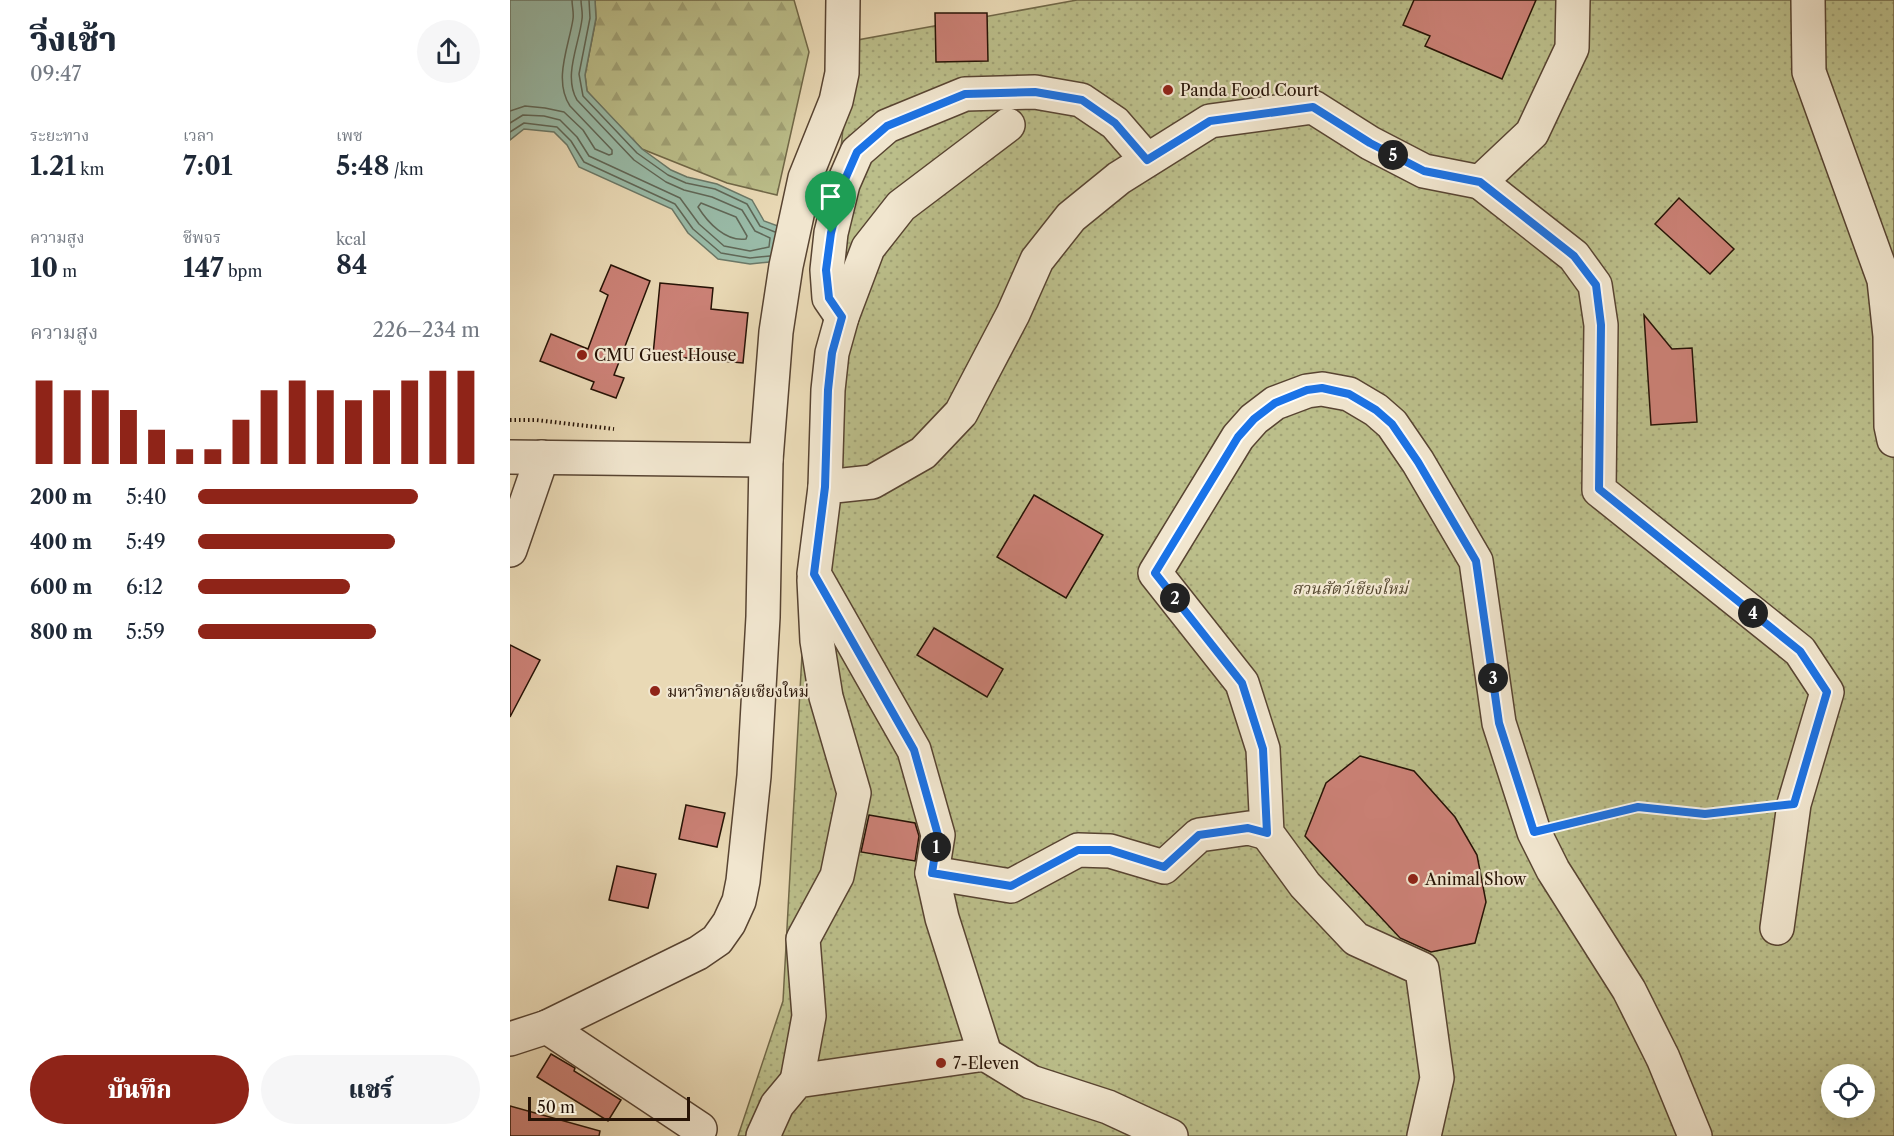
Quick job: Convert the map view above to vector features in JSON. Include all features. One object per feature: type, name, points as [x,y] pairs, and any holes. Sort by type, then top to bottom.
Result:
[{"type":"street","points":[[510,1039],[547,1027],[698,953],[717,940],[729,923],[739,902],[754,776],[763,617],[766,460],[776,332],[786,266],[805,178],[836,101],[842,74],[843,0]]},
{"type":"street","points":[[1480,182],[1532,133],[1572,48],[1573,0]]},
{"type":"street","points":[[1808,0],[1809,72],[1884,280],[1890,336],[1894,440]]},
{"type":"street","points":[[842,317],[829,298],[826,270],[831,233],[843,184],[857,152],[887,126],[965,94],[1035,92],[1082,100],[1115,123],[1147,160]]},
{"type":"street","points":[[825,487],[872,482],[923,453],[961,413],[1013,314],[1037,260],[1071,217],[1119,177],[1210,121],[1313,107],[1370,143],[1424,171],[1480,182],[1574,256],[1596,285],[1601,325],[1599,489],[1800,651],[1827,692],[1794,804],[1777,928]]},
{"type":"street","points":[[764,1136],[777,1105],[797,1081],[809,1016],[803,939],[837,876],[854,793],[826,697],[817,641],[814,574],[825,487],[828,390],[832,353],[842,317],[868,248],[901,206],[1008,125]]},
{"type":"street","points":[[1424,1136],[1437,1078],[1422,969],[1356,939],[1305,885],[1267,833],[1263,749],[1242,683],[1155,573],[1238,437],[1254,419],[1275,403],[1307,390],[1322,388],[1349,394],[1376,410],[1392,424],[1418,462],[1476,561],[1499,723],[1534,832],[1553,870],[1629,990],[1663,1058],[1695,1136]]},
{"type":"street","points":[[510,550],[526,457],[766,460]]},
{"type":"street","points":[[814,574],[914,750],[938,835],[932,873],[942,918],[985,1054]]},
{"type":"street","points":[[932,873],[1011,886],[1078,850],[1110,850],[1164,867],[1199,835],[1248,828],[1267,833]]},
{"type":"street","points":[[547,1027],[700,1129]]},
{"type":"street","points":[[797,1081],[985,1054],[1031,1082],[1108,1107],[1171,1136]]},
{"type":"path","points":[[1534,832],[1638,807],[1705,814],[1794,804]]},
{"type":"green space","points":[[595,0],[794,0],[809,52],[777,195],[727,183],[642,149],[611,117],[587,91],[585,75],[596,19]]},
{"type":"green space","name":"สวนสัตว์เชียงใหม่","points":[[1077,0],[1894,0],[1894,1136],[738,1136],[783,1001],[817,381],[852,41]]},
{"type":"water","points":[[510,0],[595,0],[596,18],[585,75],[587,91],[642,149],[671,170],[687,177],[717,184],[752,200],[764,221],[786,229],[780,261],[750,264],[718,259],[688,233],[672,209],[579,167],[567,145],[554,132],[524,129],[510,140]]},
{"type":"building","points":[[1414,0],[1536,0],[1502,79],[1425,46],[1430,36],[1403,25]]},
{"type":"building","points":[[935,13],[987,13],[988,61],[936,62]]},
{"type":"building","points":[[1679,198],[1734,249],[1710,274],[1655,224]]},
{"type":"building","points":[[611,265],[650,281],[614,375],[624,378],[616,398],[591,389],[594,382],[540,361],[551,334],[588,349],[608,295],[600,291]]},
{"type":"building","points":[[660,283],[713,288],[711,309],[748,313],[743,363],[653,355]]},
{"type":"building","points":[[1644,315],[1672,349],[1692,348],[1697,422],[1651,425]]},
{"type":"building","points":[[1034,495],[1103,535],[1066,598],[997,557]]},
{"type":"building","points":[[934,628],[1003,669],[987,697],[917,655]]},
{"type":"building","points":[[510,645],[540,660],[510,717]]},
{"type":"building","name":"Animal Show","points":[[1360,756],[1414,771],[1455,817],[1477,855],[1486,902],[1475,943],[1431,952],[1400,938],[1305,836],[1326,783]]},
{"type":"building","points":[[686,805],[725,813],[717,847],[679,839]]},
{"type":"building","points":[[869,815],[915,823],[919,836],[915,861],[861,852]]},
{"type":"building","points":[[617,866],[656,874],[648,908],[609,900]]},
{"type":"building","points":[[551,1054],[621,1100],[608,1121],[537,1077]]},
{"type":"building","points":[[510,1106],[600,1131],[599,1136],[510,1136]]},
{"type":"place","name":"Panda Food Court","points":[[1168,90]]},
{"type":"place","name":"CMU Guest House","points":[[582,355]]},
{"type":"place","name":"มหาวิทยาลัยเชียงใหม่","points":[[655,691]]},
{"type":"place","name":"Animal Show","points":[[1413,879]]},
{"type":"place","name":"7-Eleven","points":[[941,1063]]},
{"type":"route","points":[[1035,92],[1082,100],[1115,123],[1147,160],[1210,121],[1313,107],[1370,143],[1424,171],[1480,182],[1574,256],[1596,285],[1601,325],[1599,489],[1800,651],[1827,692],[1794,804],[1705,814],[1638,807],[1534,832],[1499,723],[1476,561],[1418,462],[1392,424],[1376,410],[1349,394],[1322,388],[1307,390],[1275,403],[1254,419],[1238,437],[1155,573],[1242,683],[1263,749],[1267,833],[1248,828],[1199,835],[1164,867],[1110,850],[1078,850],[1011,886],[932,873],[938,835],[914,750],[814,574],[825,487],[828,390],[832,353],[842,317],[829,298],[826,270],[831,233],[843,184],[857,152],[887,126],[965,94],[1035,92]]}]
